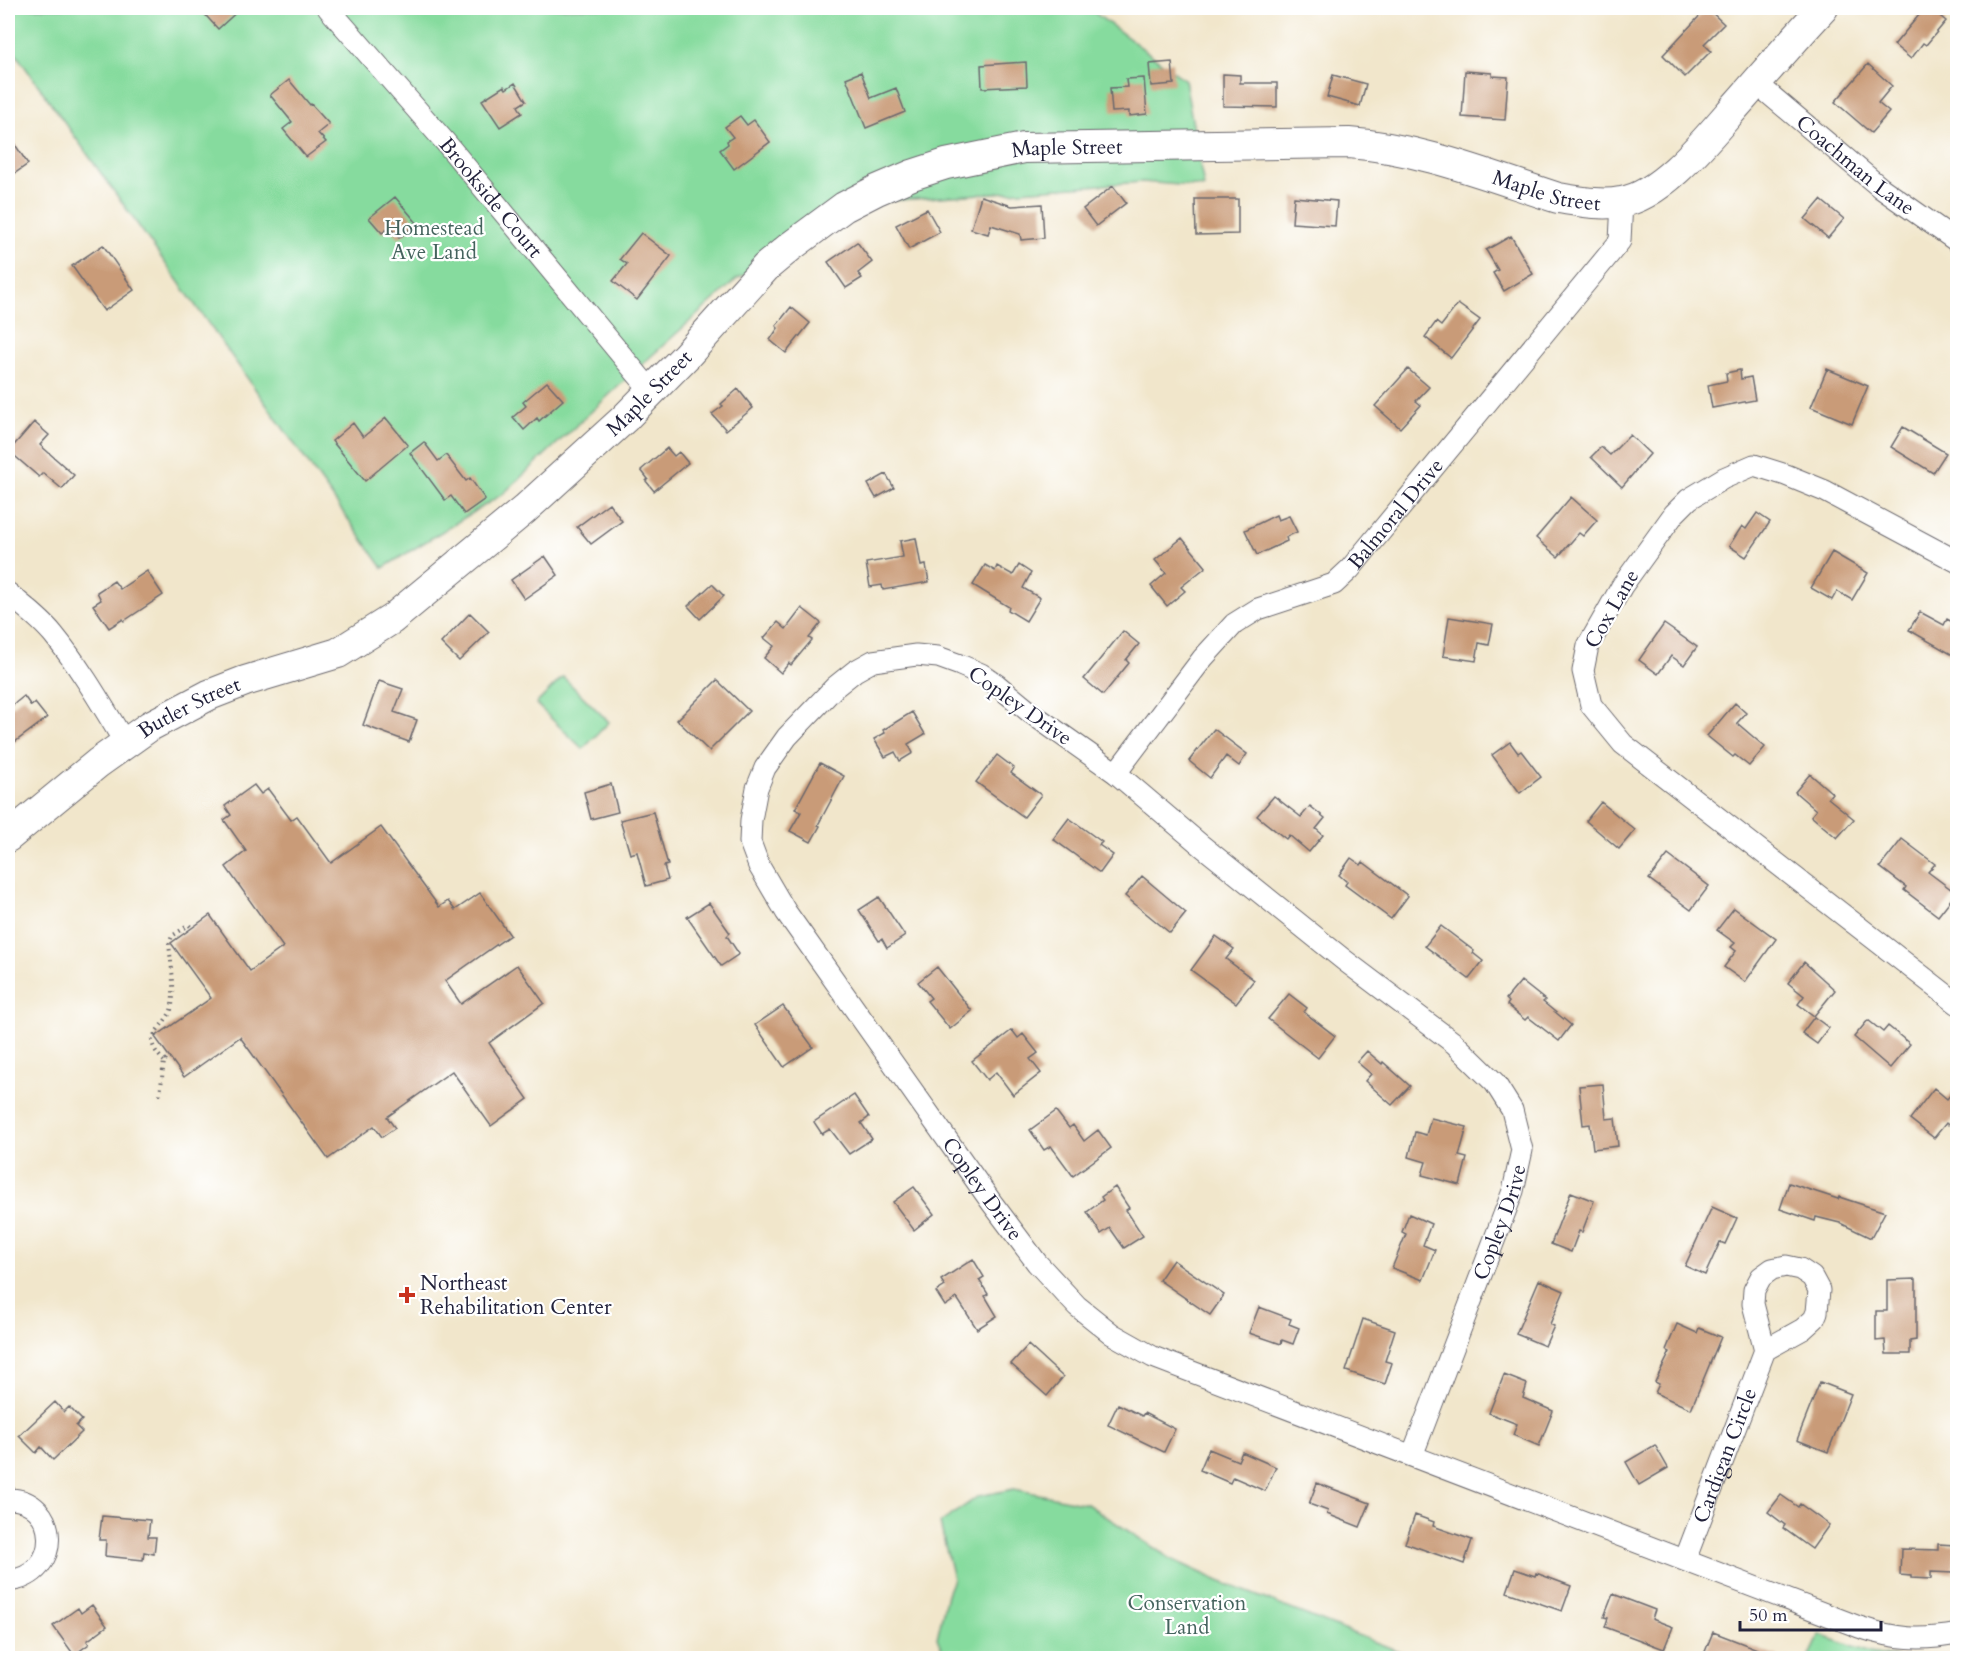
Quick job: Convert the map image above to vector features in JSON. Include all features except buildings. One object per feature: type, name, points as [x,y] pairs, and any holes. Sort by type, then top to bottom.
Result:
[{"type":"street","name":"Brookside Court","points":[[328,8],[446,143],[652,392]]},
{"type":"street","name":"Maple Street","points":[[392,620],[524,510],[652,392],[766,267],[817,225],[868,194],[912,175],[982,155],[1024,148],[1319,143],[1378,145],[1440,160],[1558,198],[1582,202],[1622,202],[1643,195],[1669,176],[1695,152],[1822,8]]},
{"type":"street","name":"Coachman Lane","points":[[1756,83],[1881,188],[1958,242]]},
{"type":"street","name":"Balmoral Drive","points":[[1116,773],[1203,658],[1234,624],[1257,609],[1334,584],[1350,569],[1620,241],[1622,202]]},
{"type":"street","name":"Cox Lane","points":[[1958,562],[1825,490],[1754,465],[1724,478],[1698,494],[1674,514],[1622,586],[1588,646],[1583,671],[1591,705],[1623,744],[1958,1004]]},
{"type":"street","points":[[8,593],[52,633],[86,680],[125,742]]},
{"type":"street","name":"Butler Street","points":[[8,837],[125,742],[150,726],[209,695],[245,681],[338,653],[392,620]]},
{"type":"street","name":"Copley Drive","points":[[1412,1456],[1513,1191],[1522,1149],[1512,1110],[1495,1083],[1454,1043],[1326,946],[1116,773],[1030,713],[998,685],[981,674],[938,657],[916,655],[873,661],[855,671],[835,687],[787,737],[765,768],[751,820],[750,842],[759,866],[792,920],[998,1211],[1037,1263],[1077,1306],[1112,1334],[1153,1357],[1412,1456],[1884,1635],[1909,1639],[1938,1638],[1958,1634]]},
{"type":"street","name":"Cardigan Circle","points":[[1686,1560],[1765,1350]]},
{"type":"street","points":[[8,1499],[26,1503],[37,1510],[49,1533],[49,1546],[39,1567],[20,1579],[8,1581]]},
{"type":"path","points":[[160,1095],[164,1061],[152,1042],[172,1006],[169,944],[172,936],[189,925],[192,928]]},
{"type":"path","points":[[164,1061],[170,1058]]},
{"type":"green space","name":"Homestead Ave Land","points":[[8,8],[1088,8],[1185,80],[1204,187],[1142,182],[886,201],[737,279],[503,494],[383,568],[8,43]]},
{"type":"green space","points":[[563,677],[609,722],[583,749],[536,704]]},
{"type":"green space","name":"Conservation Land","points":[[1014,1489],[1087,1504],[1171,1559],[1219,1581],[1416,1658],[946,1658],[937,1638],[947,1594],[953,1579],[940,1523],[979,1496]]},
{"type":"green space","points":[[1820,1635],[1871,1653],[1898,1658],[1809,1658]]},
{"type":"place","name":"Northeast Rehabilitation Center","points":[[407,1295]]}]
